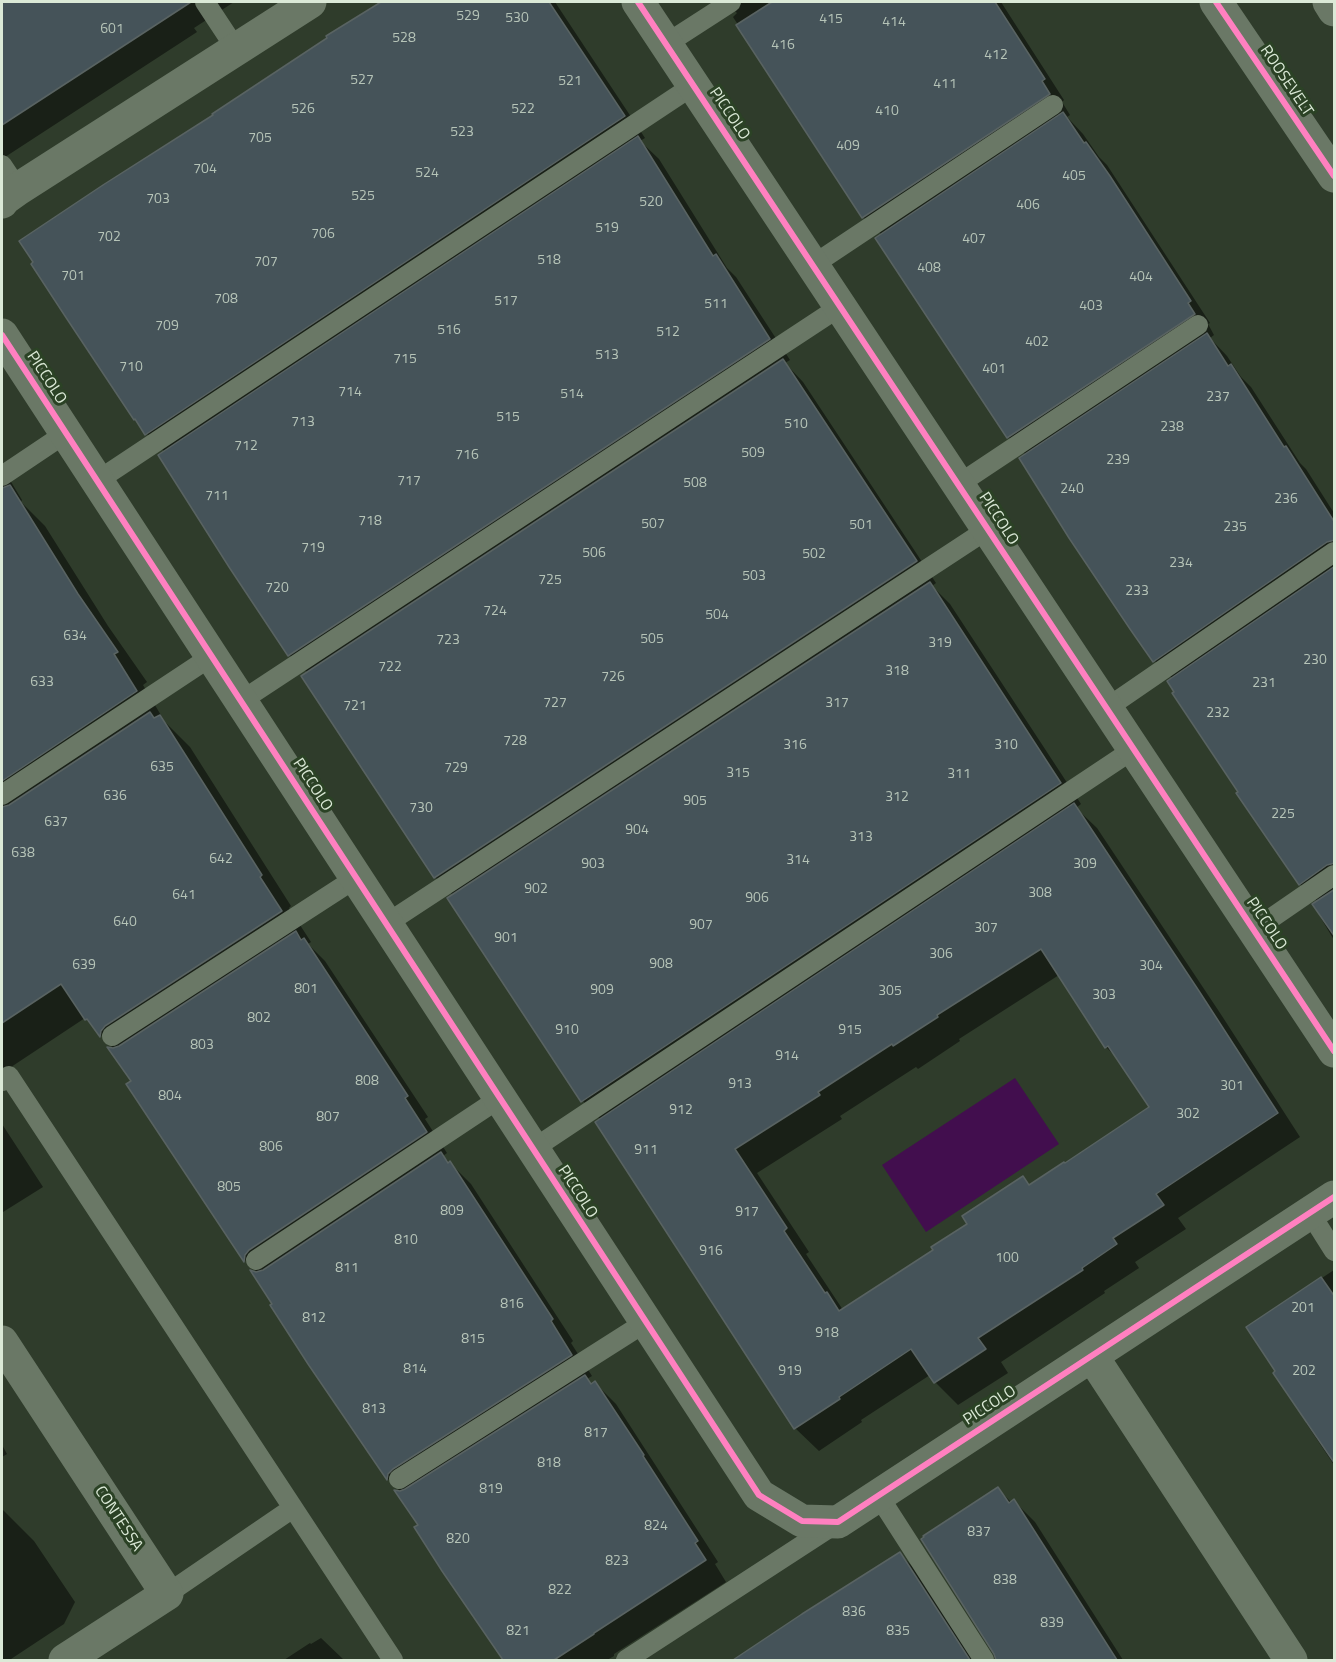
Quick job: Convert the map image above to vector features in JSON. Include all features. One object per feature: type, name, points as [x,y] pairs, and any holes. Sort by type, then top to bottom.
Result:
[{"type":"street","points":[[7,186],[310,2]]},
{"type":"street","name":"PICCOLO","points":[[638,2],[1335,1051]]},
{"type":"street","name":"ROOSEVELT","points":[[1215,2],[1335,176]]},
{"type":"street","points":[[1329,2],[1335,10]]},
{"type":"street","name":"PICCOLO","points":[[2,335],[759,1495],[802,1521],[838,1522],[1322,1205]]},
{"type":"street","name":"CONTESSA","points":[[2,1342],[167,1594]]},
{"type":"street","points":[[1092,1356],[1291,1660]]},
{"type":"street","points":[[65,1660],[167,1594]]},
{"type":"lane","points":[[205,2],[236,49]]},
{"type":"lane","points":[[666,44],[731,2]]},
{"type":"lane","points":[[97,481],[694,85]]},
{"type":"lane","points":[[813,265],[1053,105]]},
{"type":"lane","points":[[240,701],[841,306]]},
{"type":"lane","points":[[958,484],[1198,325]]},
{"type":"lane","points":[[2,476],[66,433]]},
{"type":"lane","points":[[386,924],[988,529]]},
{"type":"lane","points":[[1107,708],[1335,552]]},
{"type":"lane","points":[[2,795],[212,656]]},
{"type":"lane","points":[[533,1149],[1134,749]]},
{"type":"lane","points":[[1254,930],[1335,875]]},
{"type":"lane","points":[[112,1036],[356,878]]},
{"type":"lane","points":[[2,1081],[9,1076],[393,1660]]},
{"type":"lane","points":[[256,1260],[500,1098]]},
{"type":"lane","points":[[1322,1205],[1335,1251]]},
{"type":"lane","points":[[399,1479],[646,1322]]},
{"type":"lane","points":[[878,1495],[984,1660]]},
{"type":"lane","points":[[167,1594],[293,1508]]},
{"type":"lane","points":[[626,1660],[656,1652],[838,1522]]},
{"type":"shaded area","points":[[1015,1078],[1059,1144],[926,1232],[882,1165]]},
{"type":"building","points":[[2,2],[191,2],[2,125]]},
{"type":"building","points":[[381,2],[549,2],[625,116],[145,435],[31,264],[33,262],[19,241],[213,115],[327,38],[326,36]]},
{"type":"building","points":[[772,2],[995,2],[1045,79],[1042,81],[1050,94],[862,218],[736,25]]},
{"type":"building","points":[[1063,112],[1110,176],[1191,301],[1188,303],[1195,314],[1007,438],[875,238]]},
{"type":"building","points":[[638,136],[713,256],[716,254],[770,339],[288,656],[158,455]]},
{"type":"building","points":[[1207,333],[1228,366],[1231,364],[1335,523],[1335,540],[1327,542],[1153,662],[1069,538],[1019,458]]},
{"type":"building","points":[[783,359],[917,561],[434,878],[301,676]]},
{"type":"building","points":[[10,485],[78,594],[118,652],[114,654],[137,691],[2,781],[2,488]]},
{"type":"building","points":[[1335,566],[1335,863],[1327,865],[1299,885],[1236,793],[1238,792],[1172,693],[1174,692],[1167,681]]},
{"type":"building","points":[[930,582],[1061,783],[581,1102],[447,898]]},
{"type":"building","points":[[150,712],[154,718],[160,715],[262,875],[260,877],[282,911],[105,1026],[100,1037],[87,1019],[85,1020],[61,984],[2,1023],[2,807],[9,805]]},
{"type":"building","points":[[1074,803],[1278,1113],[1156,1194],[1164,1205],[1113,1238],[1117,1244],[1082,1268],[1083,1270],[978,1338],[986,1349],[934,1383],[911,1349],[794,1429],[595,1122]],"holes":[[[1041,949],[1105,1048],[1108,1046],[1149,1107],[1029,1185],[1023,1176],[962,1216],[967,1224],[931,1247],[933,1250],[839,1311],[784,1231],[787,1228],[735,1149],[820,1095],[818,1092]]]},
{"type":"building","points":[[1335,889],[1335,937],[1312,904]]},
{"type":"building","points":[[296,931],[301,940],[304,938],[408,1096],[405,1098],[427,1132],[249,1250],[244,1262],[126,1084],[131,1081],[107,1047],[119,1046]]},
{"type":"building","points":[[441,1152],[448,1163],[450,1161],[553,1319],[551,1321],[572,1355],[393,1469],[388,1474],[387,1480],[308,1364],[250,1270],[256,1272],[263,1270]]},
{"type":"building","points":[[1321,1277],[1335,1297],[1335,1464],[1273,1373],[1275,1371],[1246,1327]]},
{"type":"building","points":[[585,1375],[591,1384],[595,1381],[644,1455],[698,1541],[695,1543],[706,1560],[554,1660],[503,1660],[442,1571],[414,1527],[418,1525],[394,1490],[405,1489]]},
{"type":"building","points":[[998,1487],[1009,1503],[1014,1499],[1117,1660],[996,1660],[921,1539]]},
{"type":"building","points":[[900,1552],[970,1660],[733,1660],[802,1614]]},
{"type":"cycle path","points":[[638,2],[1334,1051]]},
{"type":"cycle path","points":[[1216,2],[1334,176]]},
{"type":"cycle path","points":[[2,335],[759,1495],[802,1521],[838,1522],[1334,1197]]}]
